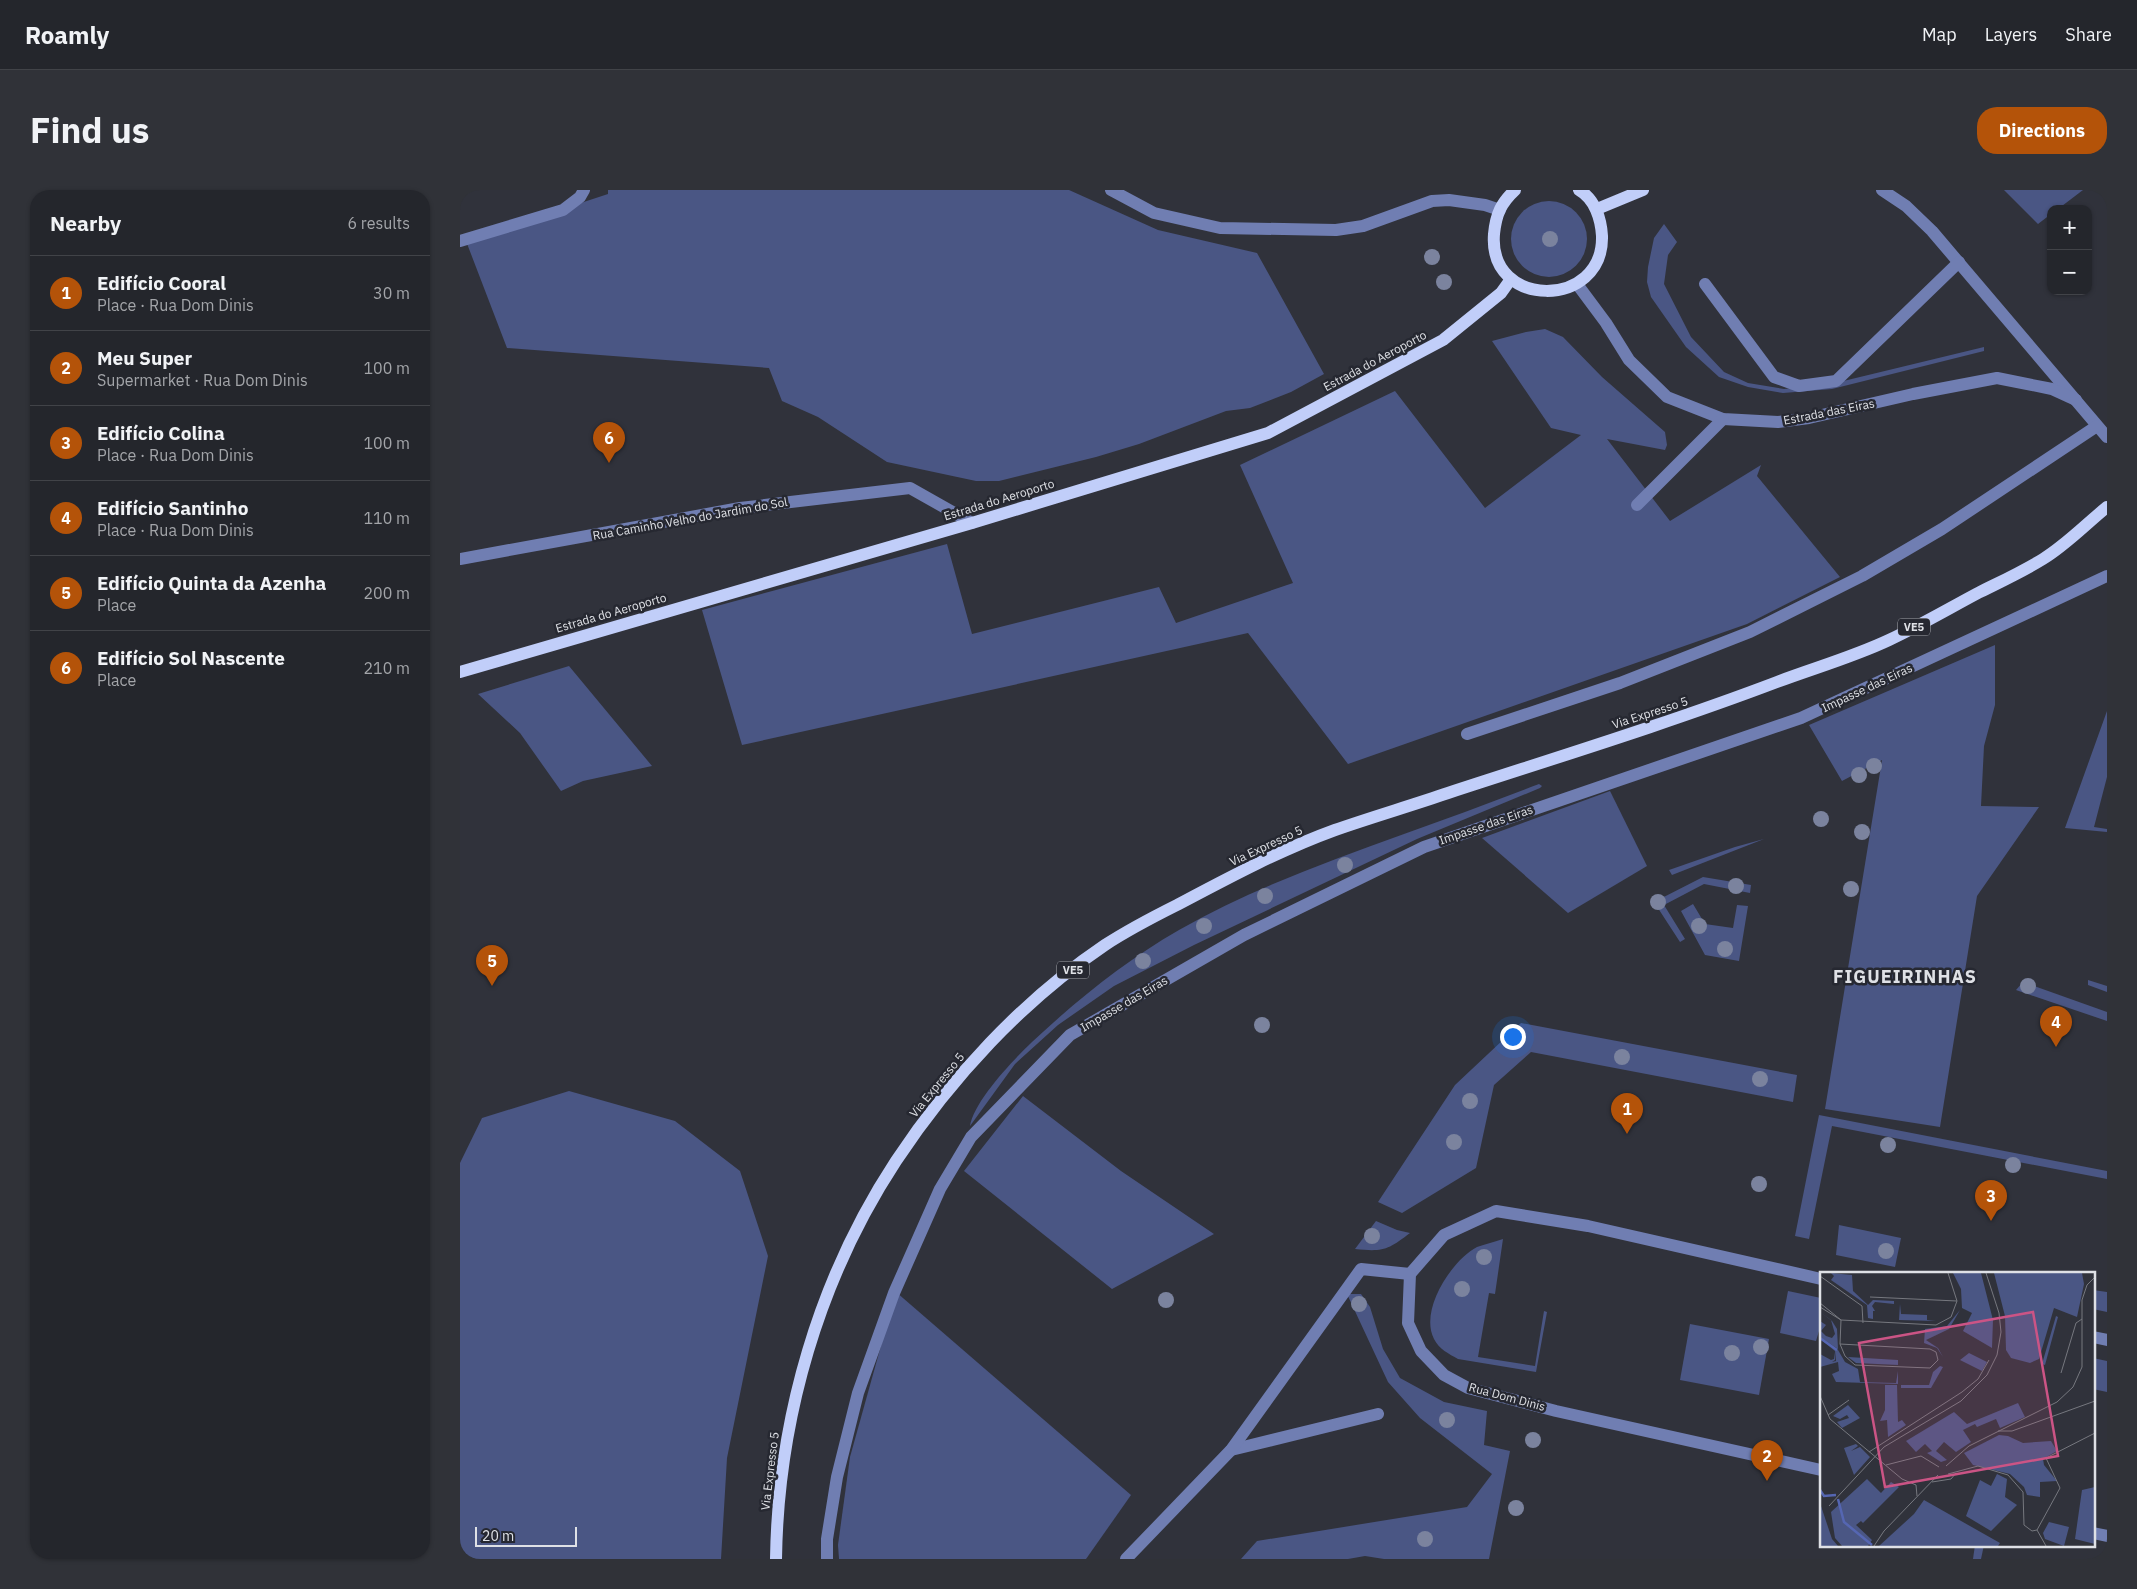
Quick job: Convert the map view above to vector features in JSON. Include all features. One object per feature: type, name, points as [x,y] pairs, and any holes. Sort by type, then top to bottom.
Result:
[{"type":"main road","points":[[1515,190],[1503,200],[1500,210],[1494,244],[1498,263],[1511,279],[1532,290],[1546,292],[1562,291],[1585,277],[1596,262],[1602,244],[1602,225],[1597,209],[1584,193],[1579,190]]},
{"type":"main road","points":[[1597,209],[1643,190]]},
{"type":"main road","name":"Estrada do Aeroporto","points":[[460,672],[972,523],[1268,433],[1443,340],[1501,293],[1511,279]]},
{"type":"main road","name":"Via Expresso 5","points":[[776,1559],[782,1476],[790,1423],[803,1370],[816,1326],[838,1267],[860,1221],[914,1135],[945,1095],[988,1046],[1020,1014],[1062,978],[1106,944],[1158,915],[1268,858],[1333,831],[1702,710],[1887,641],[2046,558],[2107,507]]},
{"type":"street","points":[[460,241],[564,210],[580,198],[584,190]]},
{"type":"street","points":[[1112,190],[1154,213],[1220,228],[1336,230],[1363,226],[1433,196],[1485,205],[1500,210]]},
{"type":"street","name":"Estrada das Eiras","points":[[1882,190],[1906,206],[1932,231],[2107,436]]},
{"type":"street","points":[[1705,284],[1774,377],[1799,386],[1836,381],[1959,262]]},
{"type":"street","name":"Estrada das Eiras","points":[[1576,284],[1606,323],[1629,360],[1667,397],[1722,419],[1778,422],[1997,378],[2052,389],[2076,400]]},
{"type":"street","points":[[1637,505],[1722,419]]},
{"type":"street","points":[[1467,734],[1620,683],[1750,632],[1862,576],[1934,534],[2097,426]]},
{"type":"street","name":"Rua Caminho Velho do Jardim do Sol","points":[[460,559],[740,508],[910,488],[972,523]]},
{"type":"street","name":"Impasse das Eiras","points":[[827,1559],[827,1539],[837,1477],[858,1393],[894,1293],[940,1189],[971,1137],[1070,1034],[1244,935],[1424,846],[1801,718],[2107,576]]},
{"type":"street","points":[[1126,1559],[1230,1450],[1361,1269],[1410,1274],[1444,1235],[1496,1211],[1588,1226],[1820,1279]]},
{"type":"street","name":"Rua Dom Dinis","points":[[1410,1274],[1408,1323],[1421,1352],[1444,1375],[1468,1388],[1556,1411],[1820,1470]]},
{"type":"street","points":[[2094,1337],[2107,1340]]},
{"type":"street","points":[[1230,1450],[1378,1414]]},
{"type":"street","points":[[2094,1533],[2107,1536]]},
{"type":"shaded area","points":[[608,190],[1069,190],[1158,230],[1257,253],[1324,374],[1291,392],[1250,408],[1226,411],[1139,444],[1096,457],[999,481],[976,481],[887,462],[818,417],[782,401],[769,368],[507,348],[466,241],[608,194]]},
{"type":"shaded area","points":[[2004,190],[2083,190],[2063,205],[2047,205],[2047,217],[2038,224]]},
{"type":"shaded area","points":[[1549,201],[1564,204],[1576,212],[1584,224],[1587,239],[1584,254],[1576,266],[1564,274],[1549,277],[1534,274],[1522,266],[1514,254],[1511,239],[1514,224],[1522,212],[1534,204]]},
{"type":"shaded area","points":[[1664,224],[1677,242],[1668,255],[1664,284],[1691,337],[1724,372],[1748,383],[1784,389],[1831,384],[1984,347],[1984,351],[1832,389],[1783,393],[1748,387],[1719,377],[1686,347],[1651,297],[1647,282],[1648,267],[1654,238]]},
{"type":"shaded area","points":[[1545,329],[1563,337],[1602,377],[1665,432],[1667,445],[1665,450],[1607,439],[1670,521],[1761,465],[1757,476],[1840,577],[1747,624],[1348,764],[1248,633],[742,745],[702,610],[947,544],[972,634],[1159,587],[1176,623],[1293,583],[1240,465],[1395,391],[1485,508],[1581,435],[1551,428],[1492,341]]},
{"type":"shaded area","points":[[1995,645],[1995,705],[1984,746],[1981,806],[2039,807],[1977,896],[1940,1127],[1825,1109],[1882,760],[1842,781],[1809,725]]},
{"type":"shaded area","points":[[569,666],[652,766],[583,781],[561,791],[520,733],[478,694]]},
{"type":"shaded area","points":[[2107,711],[2107,777],[2094,827],[2107,829],[2107,832],[2065,828]]},
{"type":"shaded area","points":[[1539,784],[1542,786],[1540,788],[1417,839],[1194,945],[1114,986],[1058,1025],[1015,1064],[970,1126],[973,1116],[986,1093],[1032,1042],[1102,982],[1159,942],[1206,915],[1290,877]]},
{"type":"shaded area","points":[[1610,791],[1647,866],[1568,913],[1482,838]]},
{"type":"shaded area","points":[[1764,839],[1672,875],[1669,870],[1735,847]]},
{"type":"shaded area","points":[[1703,877],[1751,885],[1750,893],[1704,884],[1664,905],[1685,939],[1680,942],[1654,902]]},
{"type":"shaded area","points":[[1693,904],[1705,924],[1733,928],[1737,905],[1748,906],[1739,961],[1705,955],[1681,911]]},
{"type":"shaded area","points":[[2088,980],[2107,986],[2107,992],[2088,985]]},
{"type":"shaded area","points":[[2023,982],[2107,1012],[2107,1021],[2016,990]]},
{"type":"shaded area","points":[[1521,1023],[1797,1075],[1793,1102],[1531,1052],[1494,1085],[1476,1168],[1402,1213],[1378,1202],[1455,1085]]},
{"type":"shaded area","points":[[569,1091],[675,1121],[740,1171],[768,1256],[727,1458],[721,1559],[460,1559],[460,1163],[482,1118]]},
{"type":"shaded area","points":[[1023,1096],[1121,1171],[1214,1234],[1112,1289],[964,1171]]},
{"type":"shaded area","points":[[1819,1115],[2107,1171],[2107,1179],[1832,1126],[1809,1239],[1795,1236]]},
{"type":"shaded area","points":[[1376,1221],[1410,1233],[1396,1243],[1379,1250],[1355,1249]]},
{"type":"shaded area","points":[[1839,1225],[1901,1238],[1895,1267],[1836,1255]]},
{"type":"shaded area","points":[[1503,1239],[1495,1294],[1489,1293],[1478,1357],[1535,1366],[1544,1311],[1547,1312],[1536,1372],[1458,1359],[1439,1346],[1434,1339],[1431,1327],[1434,1301],[1448,1274],[1467,1253],[1477,1247]]},
{"type":"shaded area","points":[[2094,1290],[2107,1292],[2107,1312],[2094,1309]]},
{"type":"shaded area","points":[[1788,1291],[1820,1298],[1820,1331],[1816,1341],[1780,1333]]},
{"type":"shaded area","points":[[896,1292],[1131,1495],[1086,1559],[839,1559],[838,1545],[850,1457]]},
{"type":"shaded area","points":[[1347,1294],[1361,1294],[1370,1307],[1383,1349],[1400,1378],[1444,1402],[1487,1411],[1484,1445],[1510,1451],[1489,1559],[1384,1559],[1365,1556],[1348,1559],[1241,1559],[1257,1541],[1467,1507],[1492,1474],[1420,1418],[1388,1382]]},
{"type":"shaded area","points":[[1690,1324],[1769,1339],[1759,1395],[1680,1380]]},
{"type":"shaded area","points":[[2094,1358],[2107,1361],[2107,1392],[2094,1389]]},
{"type":"shaded area","points":[[1975,1546],[1984,1546],[1981,1559],[1973,1559]]},
{"type":"place","name":"Edifício Sol Nascente","points":[[609,463]]},
{"type":"place","name":"Edifício Quinta da Azenha","points":[[492,986]]},
{"type":"place","name":"Edifício Santinho","points":[[2056,1047]]},
{"type":"place","name":"Edifício Cooral","points":[[1627,1134]]},
{"type":"place","name":"Edifício Colina","points":[[1991,1221]]},
{"type":"place","name":"Meu Super","points":[[1767,1481]]},
{"type":"district","name":"FIGUEIRINHAS","points":[[1905,977]]}]
